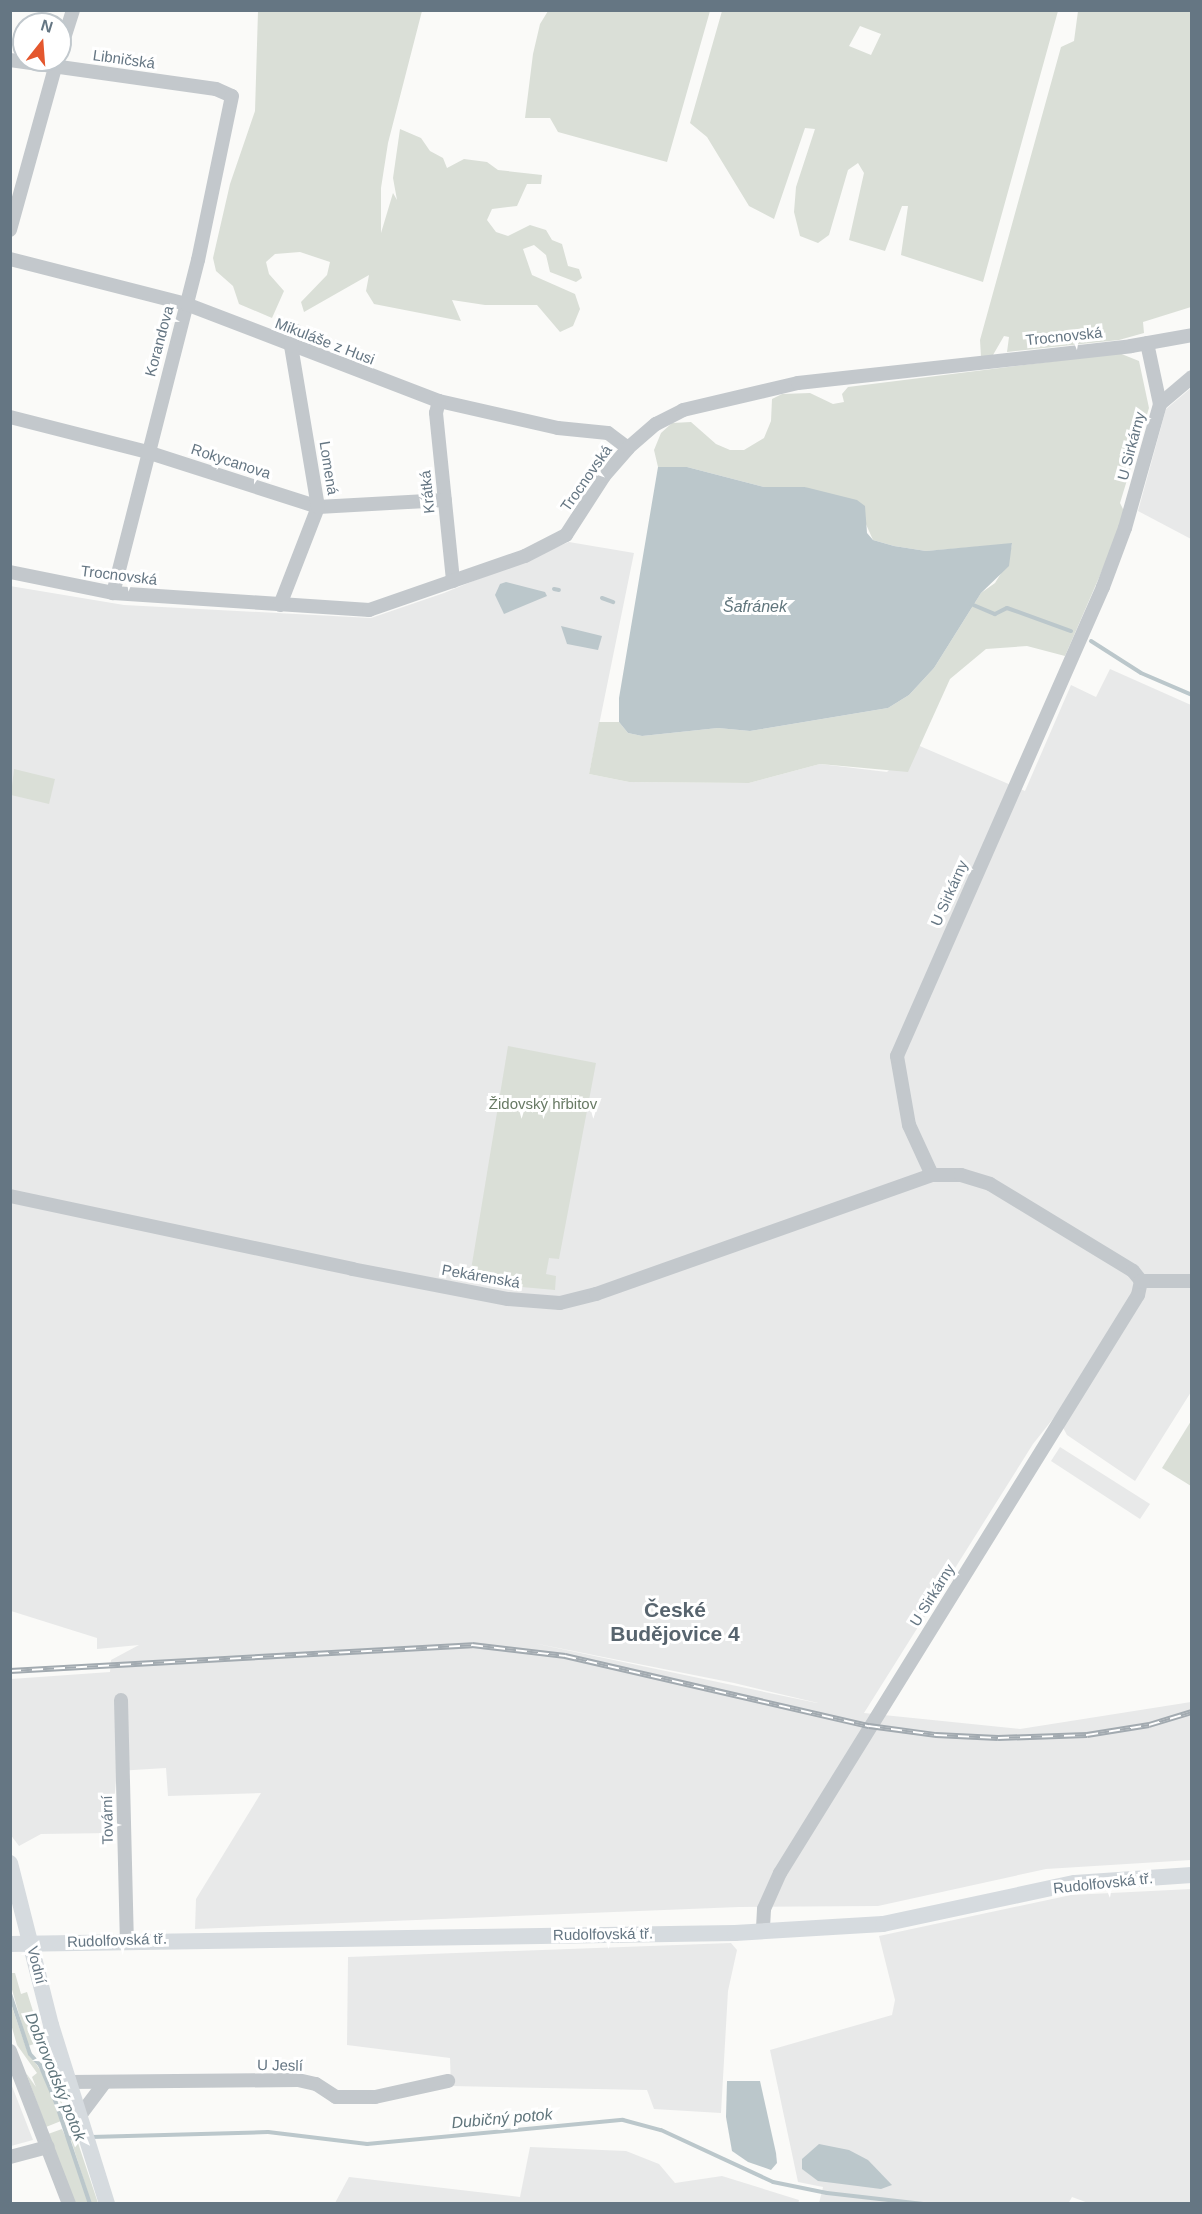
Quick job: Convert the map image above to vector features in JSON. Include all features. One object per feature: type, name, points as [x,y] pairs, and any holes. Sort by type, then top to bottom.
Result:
[{"type":"main road","name":"Vodní","points":[[10,1863],[69,2082],[83,2119],[107,2204]]},
{"type":"main road","name":"Rudolfovská tř.","points":[[11,1944],[127,1939],[763,1931],[883,1924],[1075,1883],[1191,1875]]},
{"type":"street","name":"Libničská","points":[[72,66],[216,89],[232,96]]},
{"type":"street","points":[[10,230],[54,72]]},
{"type":"street","name":"Korandova","points":[[113,593],[186,304],[232,96]]},
{"type":"street","name":"Mikuláše z Husi","points":[[10,259],[186,304],[439,401],[558,428],[608,433],[628,448]]},
{"type":"street","name":"Lomená","points":[[280,605],[318,507],[291,346],[296,331]]},
{"type":"street","name":"Trocnovská","points":[[10,572],[113,593],[369,610],[525,556],[566,535],[604,476],[628,448],[656,424],[682,410],[798,383],[1147,343],[1191,335]]},
{"type":"street","name":"U Sirkárny","points":[[932,1175],[909,1125],[897,1056],[1102,587],[1125,528],[1160,404],[1147,343]]},
{"type":"street","name":"U Sirkárny","points":[[1160,404],[1191,377]]},
{"type":"street","name":"Krátká","points":[[439,401],[436,413],[453,581]]},
{"type":"street","name":"Rokycanova","points":[[10,417],[147,452],[318,507],[445,500]]},
{"type":"street","points":[[932,1175],[961,1174],[990,1184],[1133,1271],[1140,1281],[1191,1281]]},
{"type":"street","name":"Pekárenská","points":[[10,1196],[352,1269],[535,1303],[560,1303],[596,1294],[932,1175]]},
{"type":"street","name":"U Sirkárny","points":[[763,1931],[764,1909],[780,1873],[1138,1295],[1140,1281]]},
{"type":"street","name":"Tovární","points":[[121,1700],[127,1939]]},
{"type":"street","points":[[10,2051],[69,2204]]},
{"type":"street","name":"U Jeslí","points":[[69,2082],[105,2084],[298,2080],[316,2084],[336,2097],[375,2097],[448,2081]]},
{"type":"street","points":[[83,2119],[105,2084]]},
{"type":"street","points":[[10,2157],[48,2147]]},
{"type":"shaded area","points":[[1191,388],[1191,539],[1138,511],[1166,409]]},
{"type":"shaded area","points":[[569,542],[634,553],[589,774],[629,782],[749,783],[820,764],[887,772],[915,744],[1025,791],[1071,685],[1096,697],[1110,669],[1191,705],[1191,1392],[1135,1481],[1067,1435],[1056,1415],[1033,1444],[864,1713],[1020,1729],[1191,1702],[1191,1860],[1046,1869],[878,1906],[739,1907],[195,1929],[196,1899],[261,1793],[168,1796],[166,1768],[117,1771],[111,1833],[41,1834],[19,1846],[10,1834],[11,1679],[110,1672],[111,1660],[139,1645],[97,1649],[97,1638],[11,1611],[10,586],[124,605],[371,618],[444,593]],"holes":[[[533,1643],[734,1683],[818,1703]]]},
{"type":"shaded area","points":[[1060,1447],[1150,1504],[1140,1519],[1051,1461]]},
{"type":"shaded area","points":[[1191,1889],[1191,2203],[1091,2204],[1072,2197],[1068,2204],[819,2203],[823,2187],[798,2182],[770,2050],[892,2015],[895,2000],[879,1936],[1071,1895]]},
{"type":"shaded area","points":[[731,1943],[737,1950],[728,1991],[721,2113],[654,2109],[647,2090],[451,2086],[450,2058],[347,2045],[348,1957]]},
{"type":"shaded area","points":[[10,2081],[33,2140],[11,2146],[10,2146]]},
{"type":"shaded area","points":[[530,2147],[626,2151],[659,2164],[675,2183],[722,2176],[799,2200],[798,2204],[335,2203],[349,2177],[520,2197]]},
{"type":"green space","points":[[258,11],[422,11],[388,143],[381,188],[381,233],[393,193],[397,200],[393,178],[400,129],[421,138],[430,151],[443,158],[447,168],[464,159],[487,162],[498,170],[542,175],[541,184],[527,184],[517,206],[492,209],[487,220],[496,232],[508,236],[530,225],[546,230],[552,240],[562,244],[568,266],[579,269],[582,278],[576,282],[550,272],[546,255],[534,245],[523,249],[532,275],[575,294],[580,309],[573,326],[560,332],[537,305],[485,305],[452,300],[461,321],[374,304],[366,291],[369,275],[304,312],[301,302],[327,275],[330,262],[300,252],[275,254],[266,262],[269,274],[284,291],[272,318],[239,304],[233,286],[216,271],[213,258],[230,184],[255,111]]},
{"type":"green space","points":[[548,11],[710,11],[667,162],[558,132],[550,118],[525,118],[533,54],[540,24]]},
{"type":"green space","points":[[722,11],[1058,11],[983,282],[901,255],[908,206],[902,206],[885,251],[849,240],[864,173],[858,163],[848,170],[829,235],[818,243],[800,236],[794,212],[796,187],[815,129],[805,128],[774,219],[749,206],[707,137],[690,123]],"holes":[[[860,26],[881,34],[871,55],[849,46]]]},
{"type":"green space","points":[[1078,11],[1191,11],[1191,307],[1143,322],[1144,333],[1119,340],[1007,352],[1009,337],[1004,336],[993,355],[981,357],[980,340],[1061,47],[1074,41]]},
{"type":"green space","points":[[1119,353],[1139,361],[1149,408],[1120,503],[1124,511],[1114,543],[1065,656],[1027,646],[986,649],[950,679],[908,772],[820,764],[749,783],[629,782],[589,774],[599,722],[619,722],[628,733],[642,736],[718,728],[750,731],[888,708],[909,695],[934,668],[981,593],[995,583],[1008,562],[1012,544],[926,551],[873,540],[865,522],[805,487],[764,487],[687,467],[658,467],[654,450],[661,433],[672,423],[691,422],[716,444],[730,450],[744,450],[764,438],[771,421],[772,399],[782,394],[810,393],[833,404],[844,402],[842,394],[848,387]]},
{"type":"green space","points":[[14,769],[55,779],[49,804],[11,795]]},
{"type":"green space","name":"Židovský hřbitov","points":[[508,1046],[596,1063],[559,1259],[549,1258],[546,1274],[556,1276],[555,1290],[469,1282]]},
{"type":"green space","points":[[1191,1421],[1191,1486],[1162,1468]]},
{"type":"green space","points":[[10,1973],[15,1973],[21,1994],[27,1992],[67,2119],[37,2043],[28,2046],[11,1986]]},
{"type":"green space","points":[[12,2007],[27,2050],[44,2076],[61,2121],[46,2127],[26,2073],[36,2087],[32,2077],[37,2073],[17,2045],[11,2024]]},
{"type":"green space","points":[[62,2129],[71,2149],[88,2203],[73,2203],[48,2134]]},
{"type":"green space","points":[[71,2140],[77,2140],[98,2203],[91,2203]]},
{"type":"water","name":"Šafránek","points":[[658,467],[687,467],[764,487],[805,487],[857,500],[865,506],[867,533],[873,540],[894,546],[926,551],[1012,543],[1009,566],[981,593],[934,668],[909,695],[888,708],[750,731],[718,728],[642,736],[628,733],[619,722],[619,698]]},
{"type":"water","points":[[506,582],[545,592],[547,596],[504,614],[495,595],[500,584]]},
{"type":"water","points":[[561,626],[602,636],[598,650],[567,644]]},
{"type":"water","points":[[727,2081],[760,2081],[776,2153],[777,2163],[771,2170],[748,2162],[732,2151],[726,2117]]},
{"type":"water","points":[[819,2144],[849,2150],[868,2160],[892,2185],[881,2189],[818,2181],[802,2169],[802,2159]]},
{"type":"waterway","points":[[554,589],[559,590]]},
{"type":"waterway","points":[[602,598],[613,602]]},
{"type":"waterway","points":[[971,604],[995,614],[1007,608],[1071,631]]},
{"type":"waterway","points":[[1091,641],[1141,673],[1192,695]]},
{"type":"waterway","name":"Dobrovodský potok","points":[[10,1994],[30,2054],[40,2065],[55,2100],[90,2204]]},
{"type":"waterway","name":"Dubičný potok","points":[[91,2137],[268,2132],[367,2144],[623,2120],[661,2130],[773,2182],[827,2193],[923,2204]]},
{"type":"waterway","name":"Dubičný potok","points":[[69,2138],[80,2137]]},
{"type":"railway","points":[[10,1671],[472,1645],[565,1656],[869,1726],[936,1735],[998,1738],[1087,1735],[1149,1725],[1192,1712]]},
{"type":"district","name":"České Budějovice 4","points":[[675,1622]]}]
